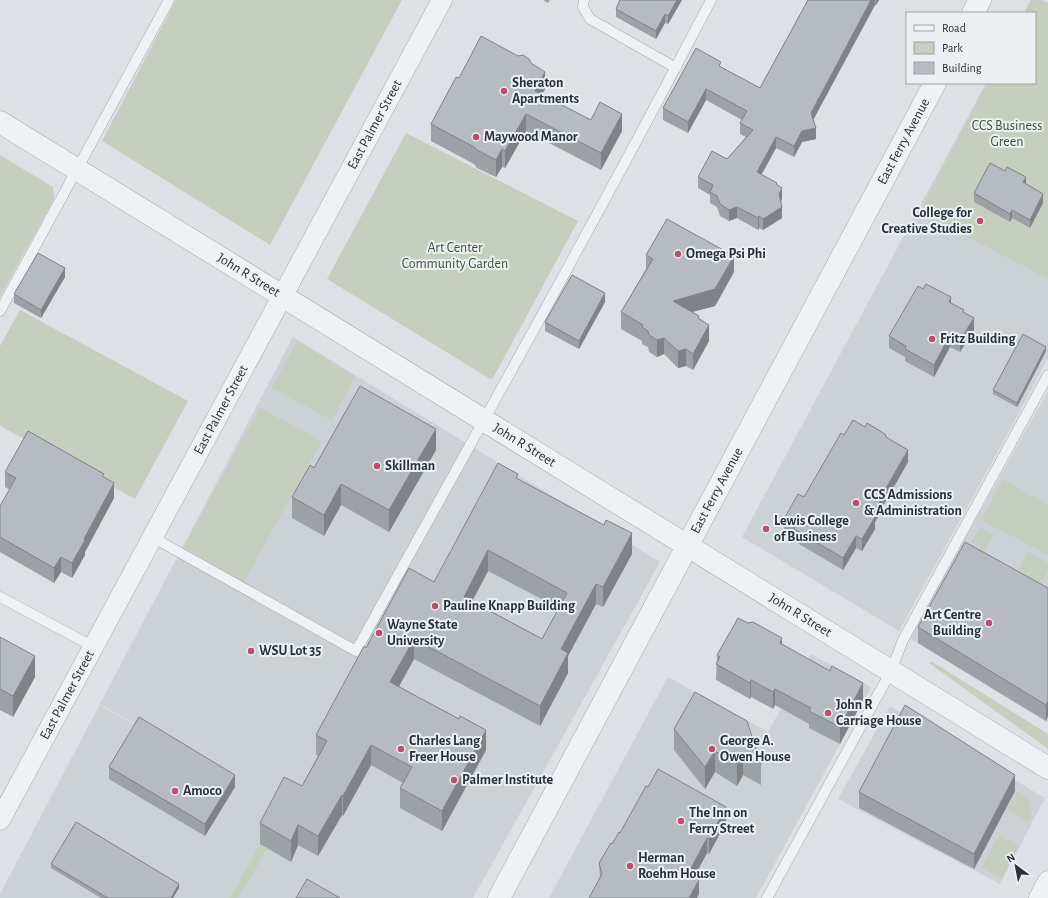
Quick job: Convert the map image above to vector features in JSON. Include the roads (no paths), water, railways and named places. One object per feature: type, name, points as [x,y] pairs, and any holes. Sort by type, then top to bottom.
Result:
[{"type":"street","name":"East Palmer Street","points":[[0,820],[442,0]]},
{"type":"street","points":[[974,12],[980,0]]},
{"type":"street","name":"East Ferry Avenue","points":[[498,898],[935,84]]},
{"type":"street","name":"John R Street","points":[[0,122],[1048,768]]},
{"type":"street","points":[[1039,898],[1048,881]]},
{"type":"lane","points":[[0,312],[168,0]]},
{"type":"lane","points":[[584,0],[583,7],[590,19],[676,68]]},
{"type":"lane","points":[[152,537],[356,650],[484,420],[676,68],[711,0]]},
{"type":"lane","points":[[767,898],[891,671],[903,640],[1048,375]]},
{"type":"lane","points":[[0,597],[94,647]]},
{"type":"place","name":"Sheraton Apartments","points":[[504,91]]},
{"type":"place","name":"Maywood Manor","points":[[476,137]]},
{"type":"place","name":"College for Creative Studies","points":[[980,221]]},
{"type":"place","name":"Omega Psi Phi","points":[[678,254]]},
{"type":"place","name":"Fritz Building","points":[[932,339]]},
{"type":"place","name":"Skillman","points":[[377,466]]},
{"type":"place","name":"CCS Admissions & Administration","points":[[856,503]]},
{"type":"place","name":"Lewis College of Business","points":[[766,529]]},
{"type":"place","name":"Pauline Knapp Building","points":[[435,606]]},
{"type":"place","name":"Art Centre Building","points":[[989,623]]},
{"type":"place","name":"Wayne State University","points":[[379,633]]},
{"type":"place","name":"WSU Lot 35","points":[[251,651]]},
{"type":"place","name":"John R Carriage House","points":[[828,713]]},
{"type":"place","name":"Charles Lang Freer House","points":[[401,749]]},
{"type":"place","name":"George A. Owen House","points":[[712,749]]},
{"type":"place","name":"Palmer Institute","points":[[454,780]]},
{"type":"place","name":"Amoco","points":[[175,791]]},
{"type":"place","name":"The Inn on Ferry Street","points":[[681,821]]},
{"type":"place","name":"Herman Roehm House","points":[[630,866]]},
{"type":"park label","name":"CCS Business Green","points":[[1007,134]]},
{"type":"park label","name":"Art Center Community Garden","points":[[455,256]]}]
